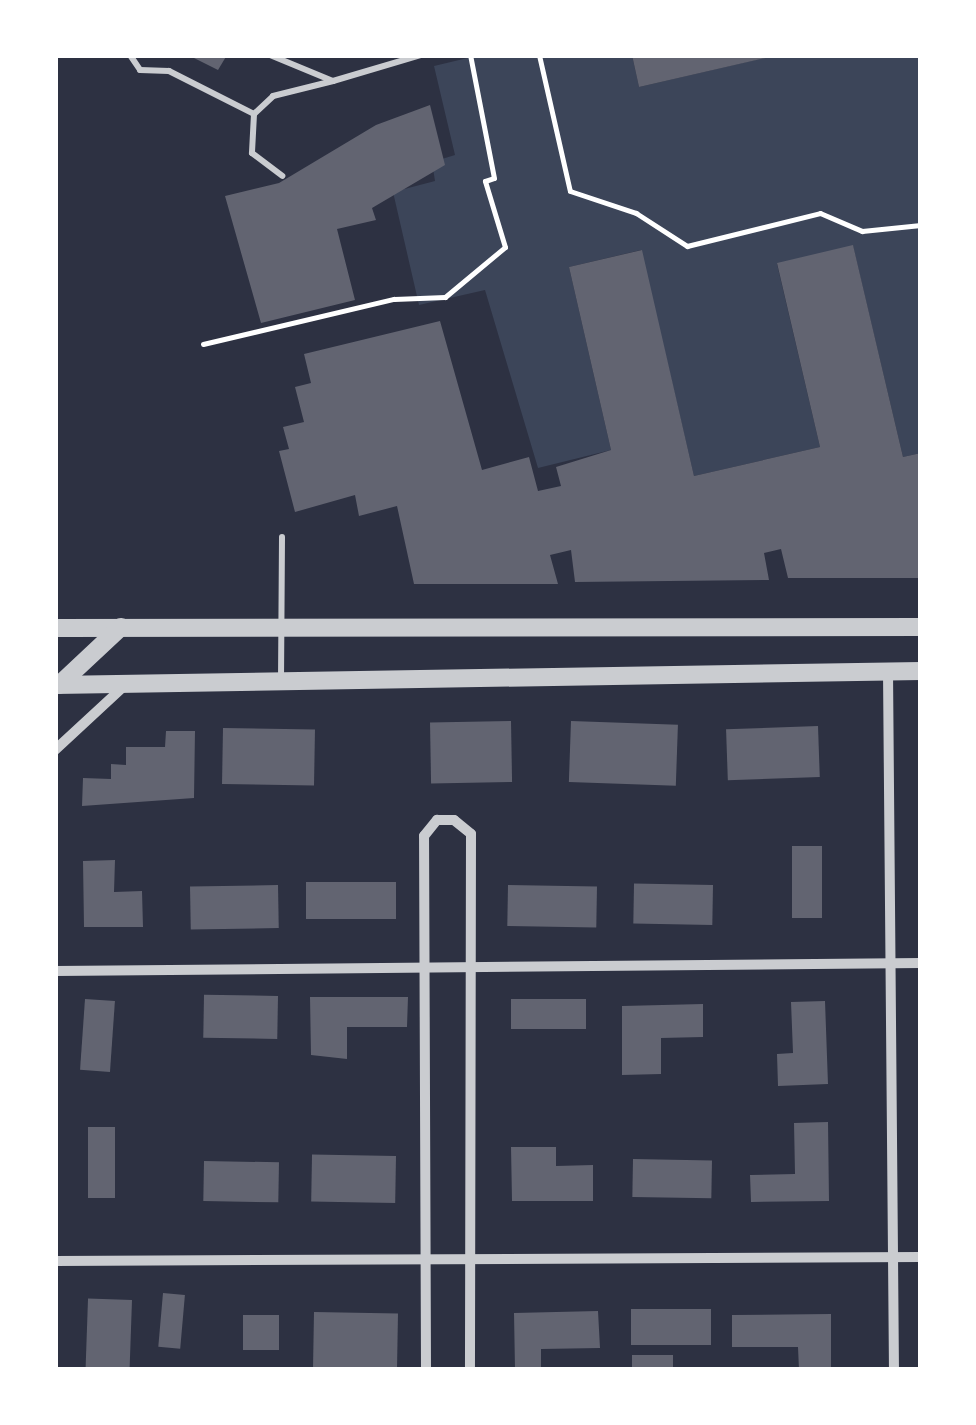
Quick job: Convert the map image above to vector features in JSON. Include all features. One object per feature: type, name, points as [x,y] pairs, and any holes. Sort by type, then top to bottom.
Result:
[{"type":"street","points":[[56,687],[121,627]]},
{"type":"street","points":[[55,628],[921,627]]},
{"type":"street","points":[[888,671],[894,1370]]},
{"type":"street","points":[[56,687],[133,682],[921,671]]},
{"type":"street","points":[[55,750],[83,716],[133,682]]},
{"type":"street","points":[[426,1370],[424,836],[437,820],[454,820],[471,834],[470,1370]]},
{"type":"street","points":[[55,971],[921,962]]},
{"type":"street","points":[[55,1261],[921,1257]]},
{"type":"lane","points":[[130,55],[140,70],[169,71],[254,114]]},
{"type":"lane","points":[[270,55],[333,81]]},
{"type":"lane","points":[[282,176],[252,153],[254,114],[274,96],[420,55]]},
{"type":"lane","points":[[281,682],[285,625],[282,537]]},
{"type":"path","points":[[203,344],[394,298],[445,297],[505,248],[485,181],[494,178],[470,55]]},
{"type":"path","points":[[539,55],[570,192],[636,213],[687,246],[820,213],[862,231],[921,225]]},
{"type":"shaded area","points":[[480,55],[632,55],[639,87],[777,55],[921,55],[921,453],[903,457],[853,246],[777,264],[820,447],[694,476],[641,250],[569,267],[611,450],[538,468],[485,290],[419,305],[393,192],[435,181],[432,162],[455,155],[434,66]]},
{"type":"building","points":[[188,55],[227,55],[218,70]]},
{"type":"building","points":[[632,55],[770,55],[770,57],[639,87]]},
{"type":"building","points":[[430,105],[445,165],[372,208],[376,220],[337,229],[355,300],[261,323],[225,196],[279,183],[376,125]]},
{"type":"building","points":[[853,245],[903,457],[921,453],[921,578],[788,578],[781,549],[764,553],[769,580],[575,582],[571,550],[550,555],[558,584],[414,584],[397,506],[359,516],[355,495],[295,512],[279,451],[289,449],[283,427],[304,422],[295,387],[311,383],[304,354],[440,321],[482,470],[529,457],[538,491],[561,486],[556,467],[611,450],[569,267],[642,250],[694,476],[820,447],[777,263]]},
{"type":"building","points":[[511,721],[512,782],[431,783],[430,722]]},
{"type":"building","points":[[571,721],[678,725],[676,786],[569,782]]},
{"type":"building","points":[[818,726],[820,777],[728,780],[726,729]]},
{"type":"building","points":[[223,728],[315,730],[314,786],[222,784]]},
{"type":"building","points":[[166,731],[195,731],[194,798],[82,806],[83,778],[111,779],[111,764],[126,765],[126,747],[165,747]]},
{"type":"building","points":[[792,846],[822,846],[822,918],[792,918]]},
{"type":"building","points":[[115,860],[114,892],[142,891],[143,927],[84,927],[83,861]]},
{"type":"building","points":[[306,882],[396,882],[396,919],[306,919]]},
{"type":"building","points":[[634,884],[713,885],[712,925],[633,924]]},
{"type":"building","points":[[278,885],[279,928],[191,930],[190,887]]},
{"type":"building","points":[[508,885],[597,887],[596,928],[507,926]]},
{"type":"building","points":[[204,995],[278,996],[277,1039],[203,1038]]},
{"type":"building","points":[[310,997],[408,997],[407,1027],[347,1027],[347,1059],[311,1055]]},
{"type":"building","points":[[85,999],[115,1001],[110,1072],[80,1070]]},
{"type":"building","points":[[511,999],[586,999],[586,1029],[511,1029]]},
{"type":"building","points":[[825,1001],[828,1084],[778,1086],[777,1054],[793,1053],[791,1002]]},
{"type":"building","points":[[703,1004],[703,1037],[661,1038],[661,1074],[622,1075],[622,1006]]},
{"type":"building","points":[[828,1122],[829,1201],[751,1202],[750,1175],[795,1174],[794,1123]]},
{"type":"building","points":[[88,1127],[115,1127],[115,1198],[88,1198]]},
{"type":"building","points":[[511,1147],[556,1147],[556,1166],[593,1165],[593,1201],[512,1201]]},
{"type":"building","points":[[312,1155],[396,1156],[395,1203],[311,1202]]},
{"type":"building","points":[[633,1159],[712,1160],[711,1198],[632,1197]]},
{"type":"building","points":[[204,1161],[279,1162],[278,1202],[203,1201]]},
{"type":"building","points":[[163,1293],[185,1295],[180,1349],[158,1347]]},
{"type":"building","points":[[88,1298],[132,1300],[130,1370],[86,1368]]},
{"type":"building","points":[[631,1309],[711,1309],[711,1345],[631,1345]]},
{"type":"building","points":[[598,1311],[600,1348],[541,1349],[541,1370],[515,1370],[514,1313]]},
{"type":"building","points":[[314,1312],[398,1313],[397,1368],[313,1367]]},
{"type":"building","points":[[831,1314],[831,1370],[799,1370],[798,1347],[732,1347],[732,1315]]},
{"type":"building","points":[[243,1315],[279,1315],[279,1350],[243,1350]]},
{"type":"building","points":[[632,1355],[673,1355],[673,1370],[632,1370]]}]
